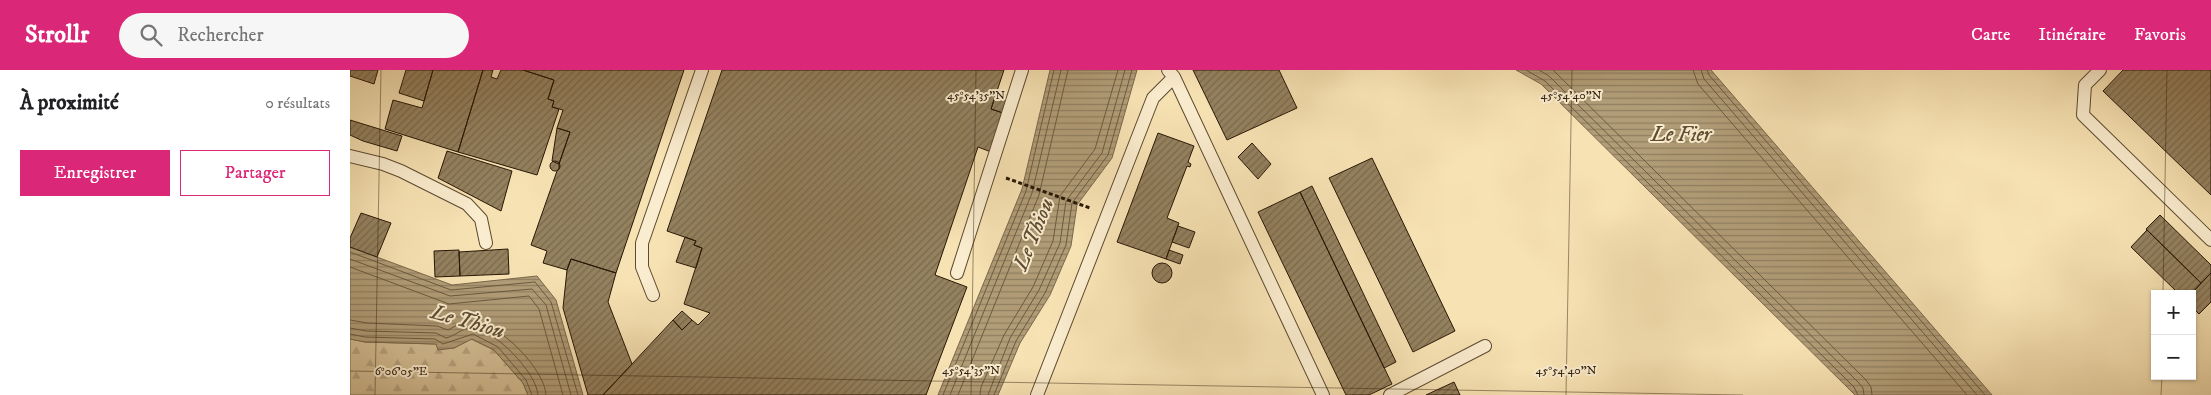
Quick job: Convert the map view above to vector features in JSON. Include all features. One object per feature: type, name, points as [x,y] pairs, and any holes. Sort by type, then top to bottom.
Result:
[{"type":"lane","points":[[653,295],[642,267],[642,243],[702,70]]},
{"type":"lane","points":[[957,273],[1022,70]]},
{"type":"lane","points":[[2100,70],[2085,85],[2083,115],[2211,240]]},
{"type":"lane","points":[[1037,395],[1153,98],[1171,74],[1323,395]]},
{"type":"lane","points":[[350,156],[383,164],[401,171],[466,204],[481,219],[486,243]]},
{"type":"lane","points":[[1390,395],[1485,346]]},
{"type":"path","points":[[1008,178],[1084,206]]},
{"type":"green space","points":[[350,339],[365,342],[436,344],[454,348],[471,339],[494,350],[523,383],[528,395],[350,395]]},
{"type":"water","name":"Le Thiou","points":[[1050,70],[1137,70],[1112,158],[1077,205],[1071,246],[1050,295],[1020,343],[998,395],[938,395],[1022,189]]},
{"type":"water","name":"Le Fier","points":[[1516,70],[1711,70],[1992,395],[1855,395],[1541,84]]},
{"type":"water","name":"Le Thiou","points":[[350,247],[452,285],[537,276],[556,300],[583,395],[528,395],[523,383],[494,350],[472,339],[454,348],[438,350],[436,344],[365,342],[350,339]]},
{"type":"building","points":[[350,70],[378,70],[374,84],[350,76]]},
{"type":"building","points":[[406,70],[433,70],[424,101],[399,93]]},
{"type":"building","points":[[433,70],[483,70],[458,152],[385,129],[393,100],[422,108]]},
{"type":"building","points":[[483,70],[493,70],[491,77],[497,79],[501,70],[523,70],[554,80],[548,99],[554,101],[552,107],[559,109],[537,175],[458,152]]},
{"type":"building","points":[[523,70],[684,70],[616,273],[571,259],[567,270],[543,263],[547,251],[531,245],[559,169],[570,132],[557,128],[563,110],[552,107],[554,101],[548,99],[554,80]]},
{"type":"building","points":[[722,70],[1004,70],[991,109],[1003,113],[991,152],[978,147],[935,275],[967,287],[926,395],[603,395],[673,320],[682,330],[692,320],[698,325],[710,313],[684,304],[702,248],[694,245],[696,241],[667,231]]},
{"type":"building","points":[[1193,70],[1279,70],[1297,108],[1227,140]]},
{"type":"building","points":[[2123,70],[2211,70],[2211,195],[2103,91]]},
{"type":"building","points":[[995,97],[1007,101],[1003,113],[991,109]]},
{"type":"building","points":[[350,120],[402,136],[397,151],[350,135]]},
{"type":"building","points":[[557,128],[570,132],[559,164],[552,161]]},
{"type":"building","points":[[1158,133],[1194,146],[1188,162],[1191,164],[1190,167],[1187,166],[1167,218],[1179,223],[1166,259],[1117,242]]},
{"type":"building","points":[[1252,143],[1271,164],[1258,179],[1238,157]]},
{"type":"building","points":[[447,151],[512,171],[501,211],[438,178]]},
{"type":"building","points":[[1372,158],[1455,331],[1413,352],[1329,178]]},
{"type":"building","points":[[555,161],[560,166],[555,171],[550,166]]},
{"type":"building","points":[[1312,186],[1396,362],[1384,368],[1300,192]]},
{"type":"building","points":[[1300,192],[1392,384],[1369,395],[1346,395],[1258,212]]},
{"type":"building","points":[[361,213],[391,223],[377,257],[350,247],[350,238]]},
{"type":"building","points":[[2160,215],[2211,265],[2211,273],[2201,283],[2146,229]]},
{"type":"building","points":[[1178,226],[1195,232],[1189,248],[1172,242]]},
{"type":"building","points":[[2147,230],[2201,283],[2195,290],[2175,290],[2131,247]]},
{"type":"building","points":[[685,237],[696,241],[694,245],[702,248],[696,268],[676,262]]},
{"type":"building","points":[[508,249],[509,274],[460,276],[459,252]]},
{"type":"building","points":[[459,250],[460,276],[435,277],[434,251]]},
{"type":"building","points":[[1169,250],[1183,255],[1180,264],[1166,259]]},
{"type":"building","points":[[571,259],[616,273],[608,302],[632,364],[603,395],[588,395],[563,308],[567,270]]},
{"type":"building","points":[[1158,263],[1166,263],[1172,269],[1172,277],[1166,283],[1158,283],[1152,277],[1152,269]]},
{"type":"building","points":[[2211,273],[2211,302],[2199,314],[2196,311],[2195,290]]},
{"type":"building","points":[[682,311],[692,320],[682,330],[673,320]]},
{"type":"building","points":[[1454,382],[1460,395],[1426,395]]}]
